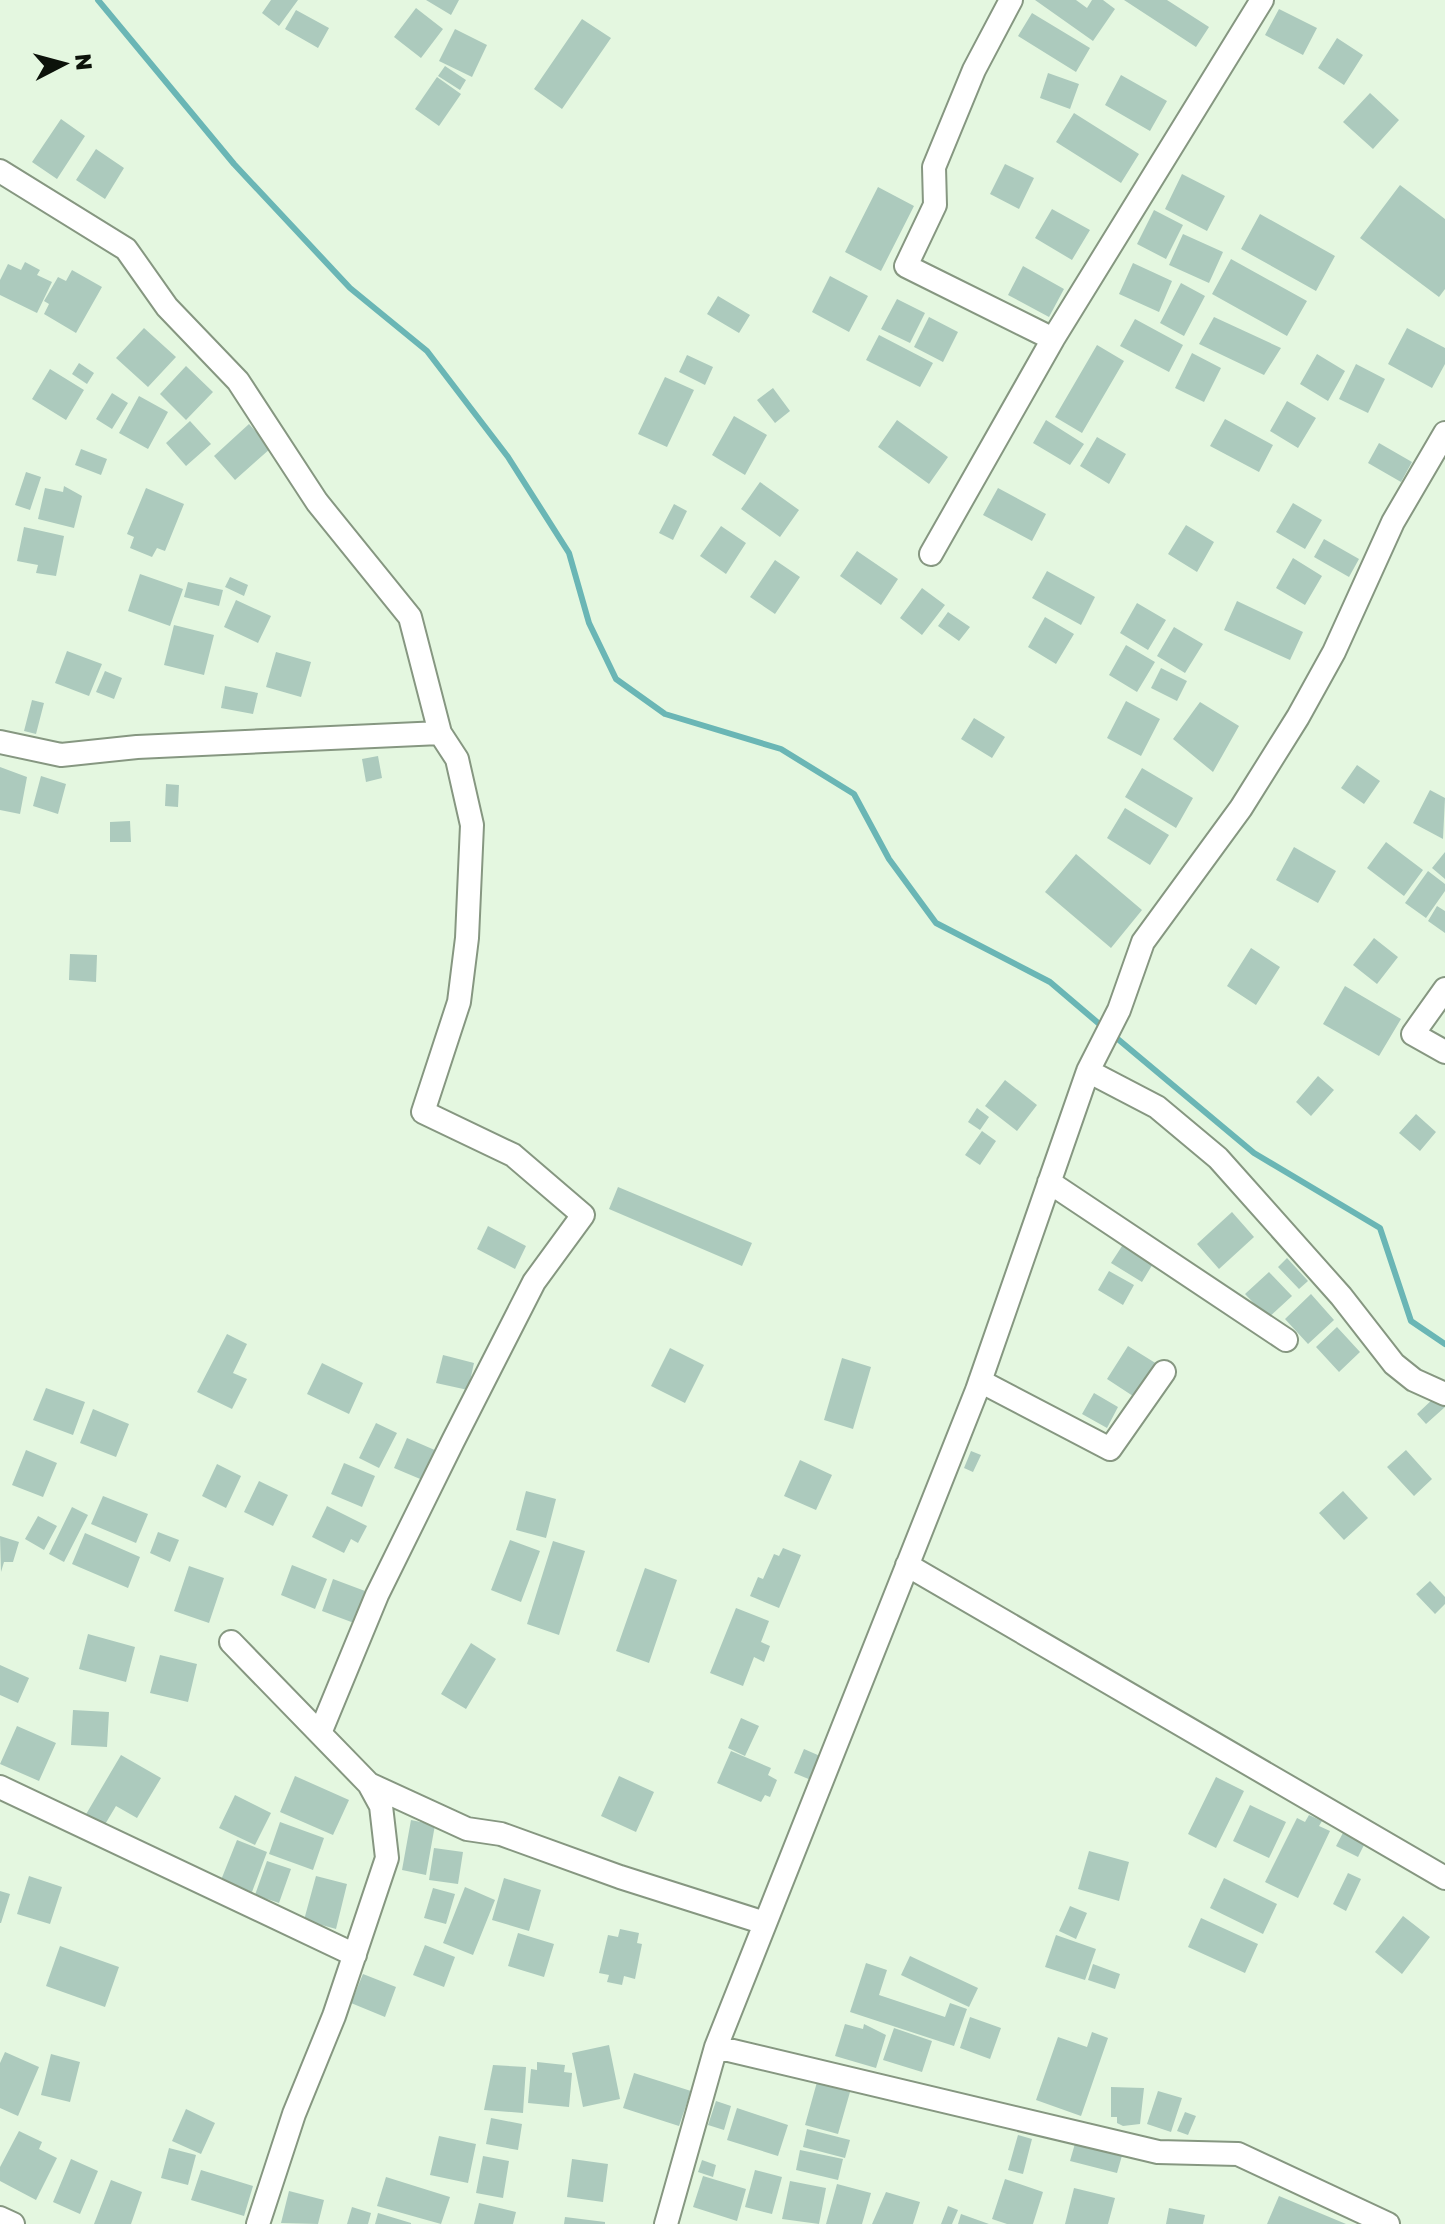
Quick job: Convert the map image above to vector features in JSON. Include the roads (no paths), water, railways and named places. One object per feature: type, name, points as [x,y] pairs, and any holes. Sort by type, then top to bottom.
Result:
[{"type":"street","points":[[1011,0],[974,70],[934,167],[935,205],[906,266],[1053,339]]},
{"type":"street","points":[[931,554],[1053,339],[1262,0]]},
{"type":"street","points":[[0,171],[126,249],[167,307],[238,381],[317,502],[410,617],[440,733],[457,759],[472,825],[467,938],[459,1002],[423,1112],[513,1155],[583,1215],[534,1282],[453,1441],[377,1595],[320,1733]]},
{"type":"street","points":[[666,2224],[716,2047],[980,1381],[1088,1071],[1119,1010],[1143,942],[1241,808],[1298,717],[1334,652],[1393,522],[1445,433]]},
{"type":"street","points":[[0,742],[61,755],[137,747],[440,733]]},
{"type":"street","points":[[1445,989],[1413,1034],[1445,1052]]},
{"type":"street","points":[[1088,1071],[1157,1107],[1218,1158],[1341,1296],[1394,1364],[1414,1380],[1445,1394]]},
{"type":"street","points":[[1049,1182],[1286,1340]]},
{"type":"street","points":[[980,1381],[1110,1449],[1164,1372]]},
{"type":"street","points":[[907,1565],[1445,1878]]},
{"type":"street","points":[[231,1642],[369,1784],[381,1806],[387,1858],[334,2016],[294,2114],[258,2224]]},
{"type":"street","points":[[369,1784],[467,1829],[501,1834],[620,1877],[765,1923]]},
{"type":"street","points":[[0,1787],[355,1955]]},
{"type":"street","points":[[716,2047],[1158,2152],[1238,2154],[1388,2224]]},
{"type":"street","points":[[0,2218],[13,2224]]},
{"type":"waterway","points":[[98,0],[234,164],[350,288],[427,351],[508,457],[569,553],[589,623],[616,679],[665,714],[781,749],[854,794],[889,859],[936,923],[1050,982],[1104,1028]]},
{"type":"waterway","points":[[1113,1035],[1254,1153],[1380,1228],[1411,1321],[1445,1344]]}]
